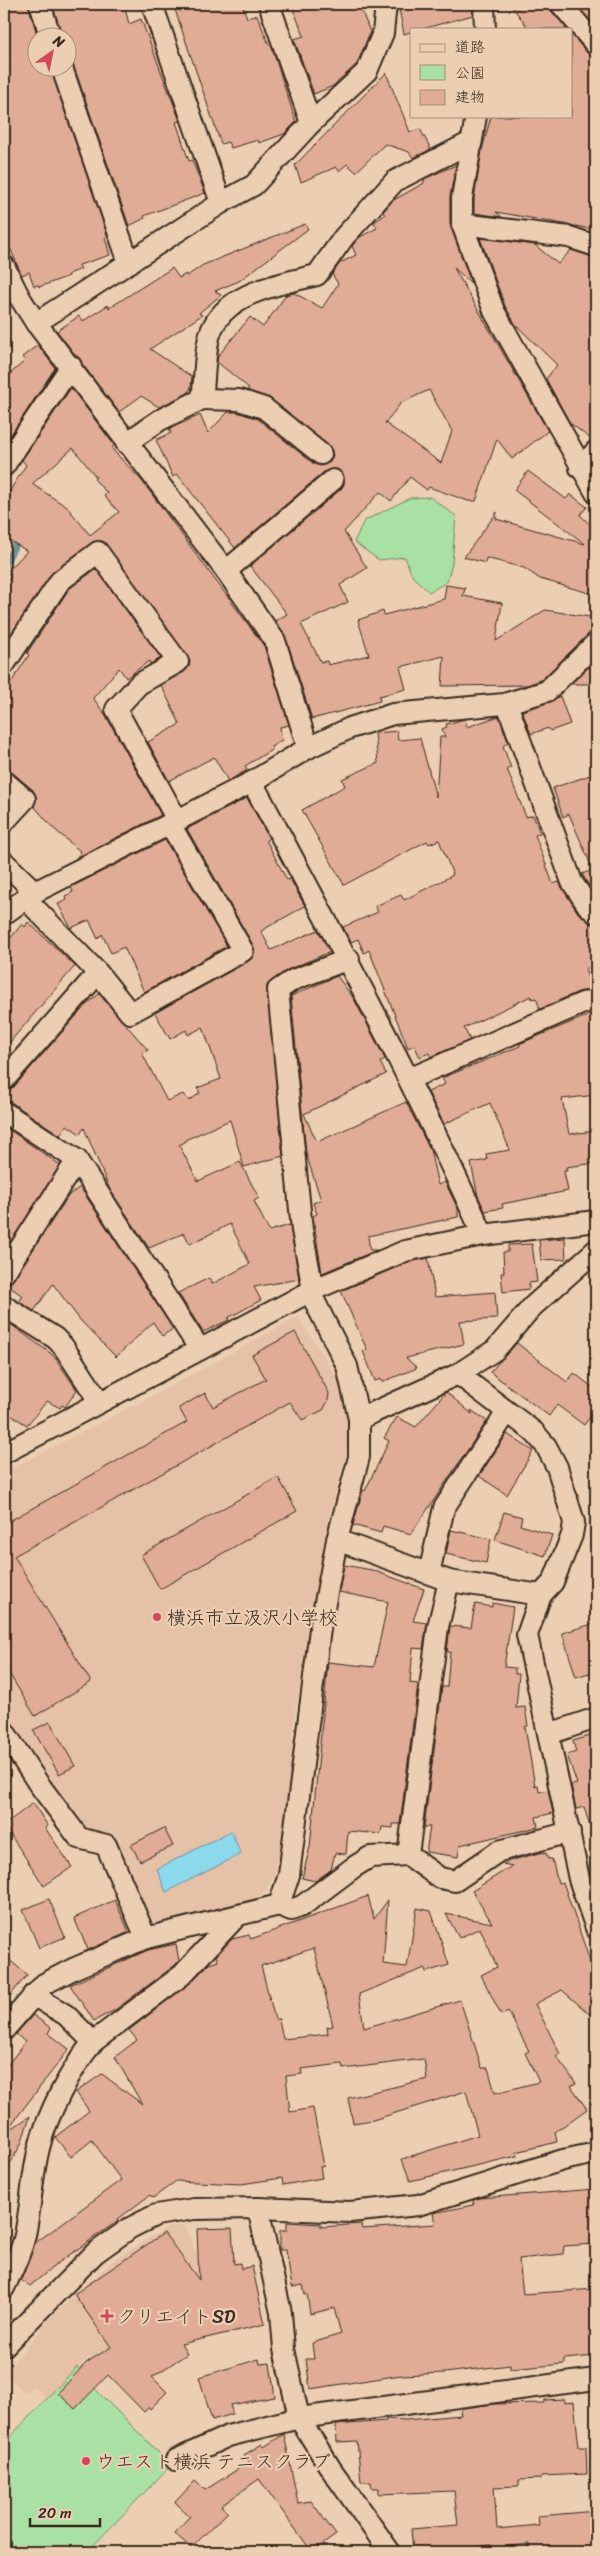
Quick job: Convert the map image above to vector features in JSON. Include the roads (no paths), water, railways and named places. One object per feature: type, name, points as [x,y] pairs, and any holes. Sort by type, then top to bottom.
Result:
[{"type":"street","points":[[40,4],[48,28]]},
{"type":"street","points":[[152,4],[221,203]]},
{"type":"street","points":[[269,4],[311,123]]},
{"type":"street","points":[[36,322],[221,203],[254,185],[311,123],[367,71],[383,33],[386,4]]},
{"type":"street","points":[[484,4],[485,28]]},
{"type":"street","points":[[561,4],[596,45]]},
{"type":"street","points":[[65,78],[128,263]]},
{"type":"street","points":[[476,118],[462,198],[462,224],[494,311],[596,494]]},
{"type":"street","points":[[202,399],[210,334],[221,316],[239,299],[274,286],[317,275],[344,237],[395,181],[471,142]]},
{"type":"street","points":[[462,224],[569,237],[596,246]]},
{"type":"street","points":[[4,266],[20,298],[36,322],[126,443],[226,571],[275,641],[308,748]]},
{"type":"street","points":[[4,466],[70,366]]},
{"type":"street","points":[[126,443],[160,420],[202,399],[239,400],[264,408],[321,454]]},
{"type":"street","points":[[580,468],[596,451]]},
{"type":"street","points":[[226,571],[333,480]]},
{"type":"street","points":[[4,665],[60,581],[98,552],[178,662],[139,684],[116,709],[243,951],[130,1013],[4,862]]},
{"type":"street","points":[[4,914],[30,895],[252,782],[308,748],[350,728],[393,714],[507,704],[547,691],[596,643]]},
{"type":"street","points":[[507,704],[572,882],[588,906],[596,913]]},
{"type":"street","points":[[4,780],[25,799],[4,822]]},
{"type":"street","points":[[252,782],[349,960],[409,1079],[483,1235]]},
{"type":"street","points":[[279,1905],[289,1876],[320,1629],[337,1540],[359,1456],[359,1419],[348,1366],[311,1291],[302,1230],[278,990],[293,980],[349,960]]},
{"type":"street","points":[[4,1080],[98,973]]},
{"type":"street","points":[[409,1079],[596,1000]]},
{"type":"street","points":[[4,1112],[77,1160],[198,1348]]},
{"type":"street","points":[[4,1273],[77,1160]]},
{"type":"street","points":[[4,1453],[198,1348],[311,1291],[406,1251],[483,1235],[596,1221]]},
{"type":"street","points":[[359,1419],[458,1374],[495,1350],[532,1307],[596,1250]]},
{"type":"street","points":[[4,1306],[55,1338],[63,1346],[99,1401]]},
{"type":"street","points":[[458,1374],[534,1432],[546,1446],[557,1467],[574,1522],[572,1535],[553,1582],[541,1595],[527,1635],[579,1879],[596,1928]]},
{"type":"street","points":[[429,1573],[444,1508],[507,1412]]},
{"type":"street","points":[[337,1540],[449,1581],[541,1595]]},
{"type":"street","points":[[408,1855],[438,1627],[449,1581]]},
{"type":"street","points":[[549,1734],[596,1718]]},
{"type":"street","points":[[4,1731],[38,1783],[79,1838],[106,1845],[146,1938]]},
{"type":"street","points":[[4,2028],[44,1984],[75,1968],[146,1938],[279,1905],[291,1910],[302,1906],[370,1857],[408,1855],[440,1878],[455,1881],[499,1851],[570,1832]]},
{"type":"street","points":[[4,2288],[19,2258],[40,2147],[52,2111],[85,2052],[93,2042],[182,1975],[237,1916]]},
{"type":"street","points":[[33,1995],[66,2014],[93,2042]]},
{"type":"street","points":[[4,2346],[95,2253],[130,2228],[156,2215],[194,2209],[258,2208],[350,2212],[418,2205],[563,2160],[596,2153]]},
{"type":"street","points":[[258,2208],[281,2313],[284,2350],[299,2418],[331,2469],[390,2552]]},
{"type":"street","points":[[176,2460],[228,2436],[299,2418],[596,2379]]},
{"type":"water","points":[[231,1831],[241,1854],[166,1892],[157,1869]]},
{"type":"waterway","points":[[4,566],[19,537]]},
{"type":"place","name":"横浜市立汲沢小学校","points":[[157,1617]]},
{"type":"place","name":"クリエイトSD","points":[[107,2316]]},
{"type":"place","name":"ウエスト横浜 テニスクラブ","points":[[86,2461]]}]
